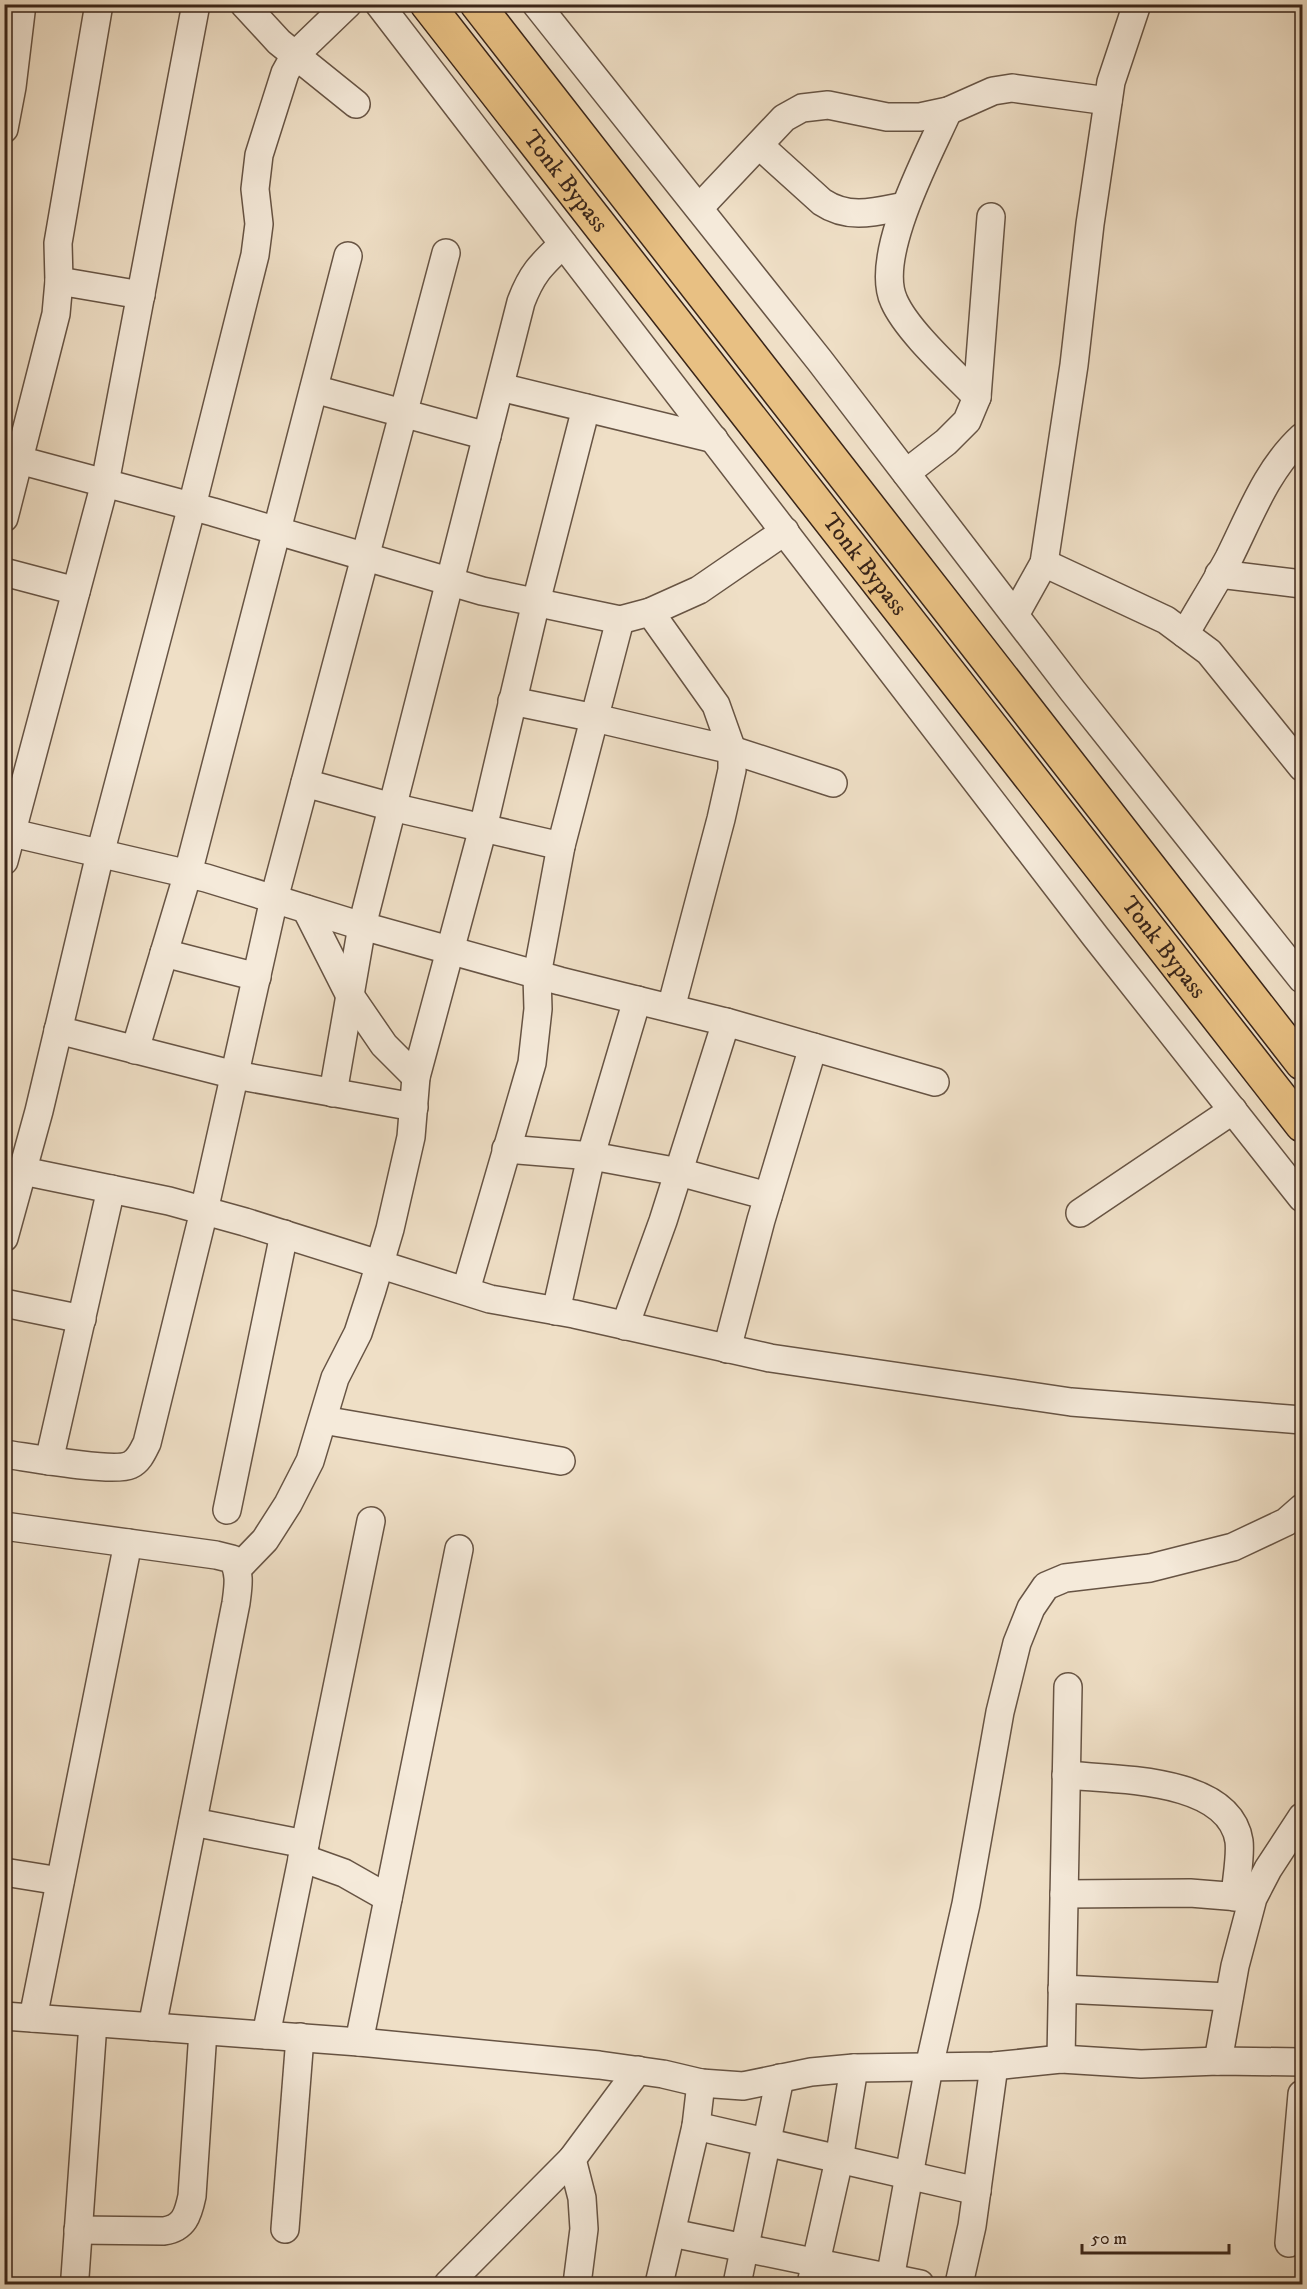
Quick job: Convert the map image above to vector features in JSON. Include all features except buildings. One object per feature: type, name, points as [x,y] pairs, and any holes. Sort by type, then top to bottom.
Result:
[{"type":"highway","name":"Tonk Bypass","points":[[427,4],[1302,1125]]},
{"type":"highway","points":[[477,4],[1302,1064]]},
{"type":"street","points":[[4,129],[12,87],[21,4]]},
{"type":"street","points":[[4,518],[12,460],[56,314],[59,281],[58,243],[99,4]]},
{"type":"street","points":[[4,861],[8,832],[105,483],[196,4]]},
{"type":"street","points":[[244,4],[279,42],[356,104]]},
{"type":"street","points":[[4,1238],[23,1171],[100,854],[192,506],[255,255],[259,224],[255,189],[259,155],[285,73],[295,55],[348,4]]},
{"type":"street","points":[[379,4],[1095,936],[1302,1198]]},
{"type":"street","points":[[536,4],[699,208],[1072,690],[1302,979]]},
{"type":"street","points":[[1015,615],[1044,563],[1074,365],[1090,224],[1111,82],[1137,4]]},
{"type":"street","points":[[699,208],[784,118],[802,108],[828,105],[887,117],[920,117],[948,111],[993,90],[1012,88],[1108,101]]},
{"type":"street","points":[[948,111],[905,206],[892,247],[890,285],[892,298],[897,308],[924,342],[977,398]]},
{"type":"street","points":[[759,145],[832,209],[861,215],[905,206]]},
{"type":"street","points":[[906,473],[946,442],[967,421],[977,398],[991,217]]},
{"type":"street","points":[[333,1093],[362,926],[521,302],[531,278],[541,264],[563,244]]},
{"type":"street","points":[[4,1454],[49,1461],[114,1467],[130,1466],[140,1456],[147,1443],[204,1211],[274,899],[446,253]]},
{"type":"street","points":[[135,1050],[188,873],[348,256]]},
{"type":"street","points":[[59,281],[141,294]]},
{"type":"street","points":[[500,387],[714,439]]},
{"type":"street","points":[[314,389],[487,436]]},
{"type":"street","points":[[238,1568],[265,1540],[288,1504],[310,1461],[336,1378],[358,1333],[380,1263],[411,1137],[417,1077],[483,828],[536,602],[586,408]]},
{"type":"street","points":[[1185,634],[1268,480],[1288,450],[1302,437]]},
{"type":"street","points":[[12,460],[192,506],[482,591],[620,620],[650,612],[699,590],[785,531]]},
{"type":"street","points":[[1044,563],[1166,620],[1209,652],[1302,767]]},
{"type":"street","points":[[4,572],[76,591]]},
{"type":"street","points":[[1219,574],[1302,584]]},
{"type":"street","points":[[650,612],[716,705],[732,750],[732,770],[721,819],[671,1008]]},
{"type":"street","points":[[466,1290],[532,1063],[538,1009],[537,975],[561,846],[620,620]]},
{"type":"street","points":[[512,701],[732,750],[833,783]]},
{"type":"street","points":[[305,783],[392,807],[561,846]]},
{"type":"street","points":[[8,832],[188,873],[362,926],[537,975],[726,1022],[935,1082]]},
{"type":"street","points":[[306,909],[349,994],[384,1045],[417,1077]]},
{"type":"street","points":[[164,953],[257,977]]},
{"type":"street","points":[[556,1311],[592,1156],[637,1000]]},
{"type":"street","points":[[626,1326],[663,1221],[726,1022]]},
{"type":"street","points":[[58,1030],[235,1075],[414,1107]]},
{"type":"street","points":[[727,1349],[768,1196],[813,1047]]},
{"type":"street","points":[[1080,1213],[1233,1110]]},
{"type":"street","points":[[506,1149],[592,1156],[679,1172],[768,1196]]},
{"type":"street","points":[[23,1171],[204,1211],[380,1263],[490,1299],[556,1311],[770,1358],[1071,1402],[1302,1420]]},
{"type":"street","points":[[49,1461],[111,1189]]},
{"type":"street","points":[[227,1510],[284,1234]]},
{"type":"street","points":[[6,1311],[82,1319]]},
{"type":"street","points":[[322,1420],[561,1461]]},
{"type":"street","points":[[889,2281],[929,2067],[966,1904],[1000,1712],[1017,1643],[1031,1608],[1046,1586],[1065,1578],[1150,1568],[1233,1547],[1286,1522],[1302,1508]]},
{"type":"street","points":[[266,2035],[371,1521]]},
{"type":"street","points":[[4,1526],[216,1555],[232,1559],[238,1568],[236,1603],[152,2027]]},
{"type":"street","points":[[33,2018],[128,1543]]},
{"type":"street","points":[[359,2042],[459,1549]]},
{"type":"street","points":[[1061,2059],[1068,1687]]},
{"type":"street","points":[[1066,1775],[1183,1789],[1216,1804],[1230,1817],[1239,1841],[1244,1897],[1235,1966],[1218,2061]]},
{"type":"street","points":[[1244,1897],[1268,1869],[1302,1817]]},
{"type":"street","points":[[193,1822],[304,1851],[388,1898]]},
{"type":"street","points":[[4,1872],[60,1881]]},
{"type":"street","points":[[1064,1894],[1190,1893],[1244,1897]]},
{"type":"street","points":[[1062,1989],[1229,1997]]},
{"type":"street","points":[[4,2016],[359,2042],[638,2070],[700,2083],[742,2086],[811,2072],[854,2068],[994,2066],[1061,2059],[1141,2064],[1218,2061],[1302,2062]]},
{"type":"street","points":[[75,2277],[93,2023]]},
{"type":"street","points":[[78,2230],[164,2231],[176,2229],[184,2220],[192,2196],[203,2031]]},
{"type":"street","points":[[285,2229],[300,2037]]},
{"type":"street","points":[[959,2284],[972,2226],[994,2066]]},
{"type":"street","points":[[813,2273],[839,2160],[854,2068]]},
{"type":"street","points":[[454,2283],[572,2159],[638,2070]]},
{"type":"street","points":[[737,2284],[780,2078]]},
{"type":"street","points":[[660,2284],[696,2126],[700,2083]]},
{"type":"street","points":[[1289,2243],[1302,2094]]},
{"type":"street","points":[[696,2126],[977,2190]]},
{"type":"street","points":[[572,2159],[582,2198],[584,2229],[577,2284]]},
{"type":"street","points":[[672,2233],[745,2247],[813,2273],[920,2284]]}]
